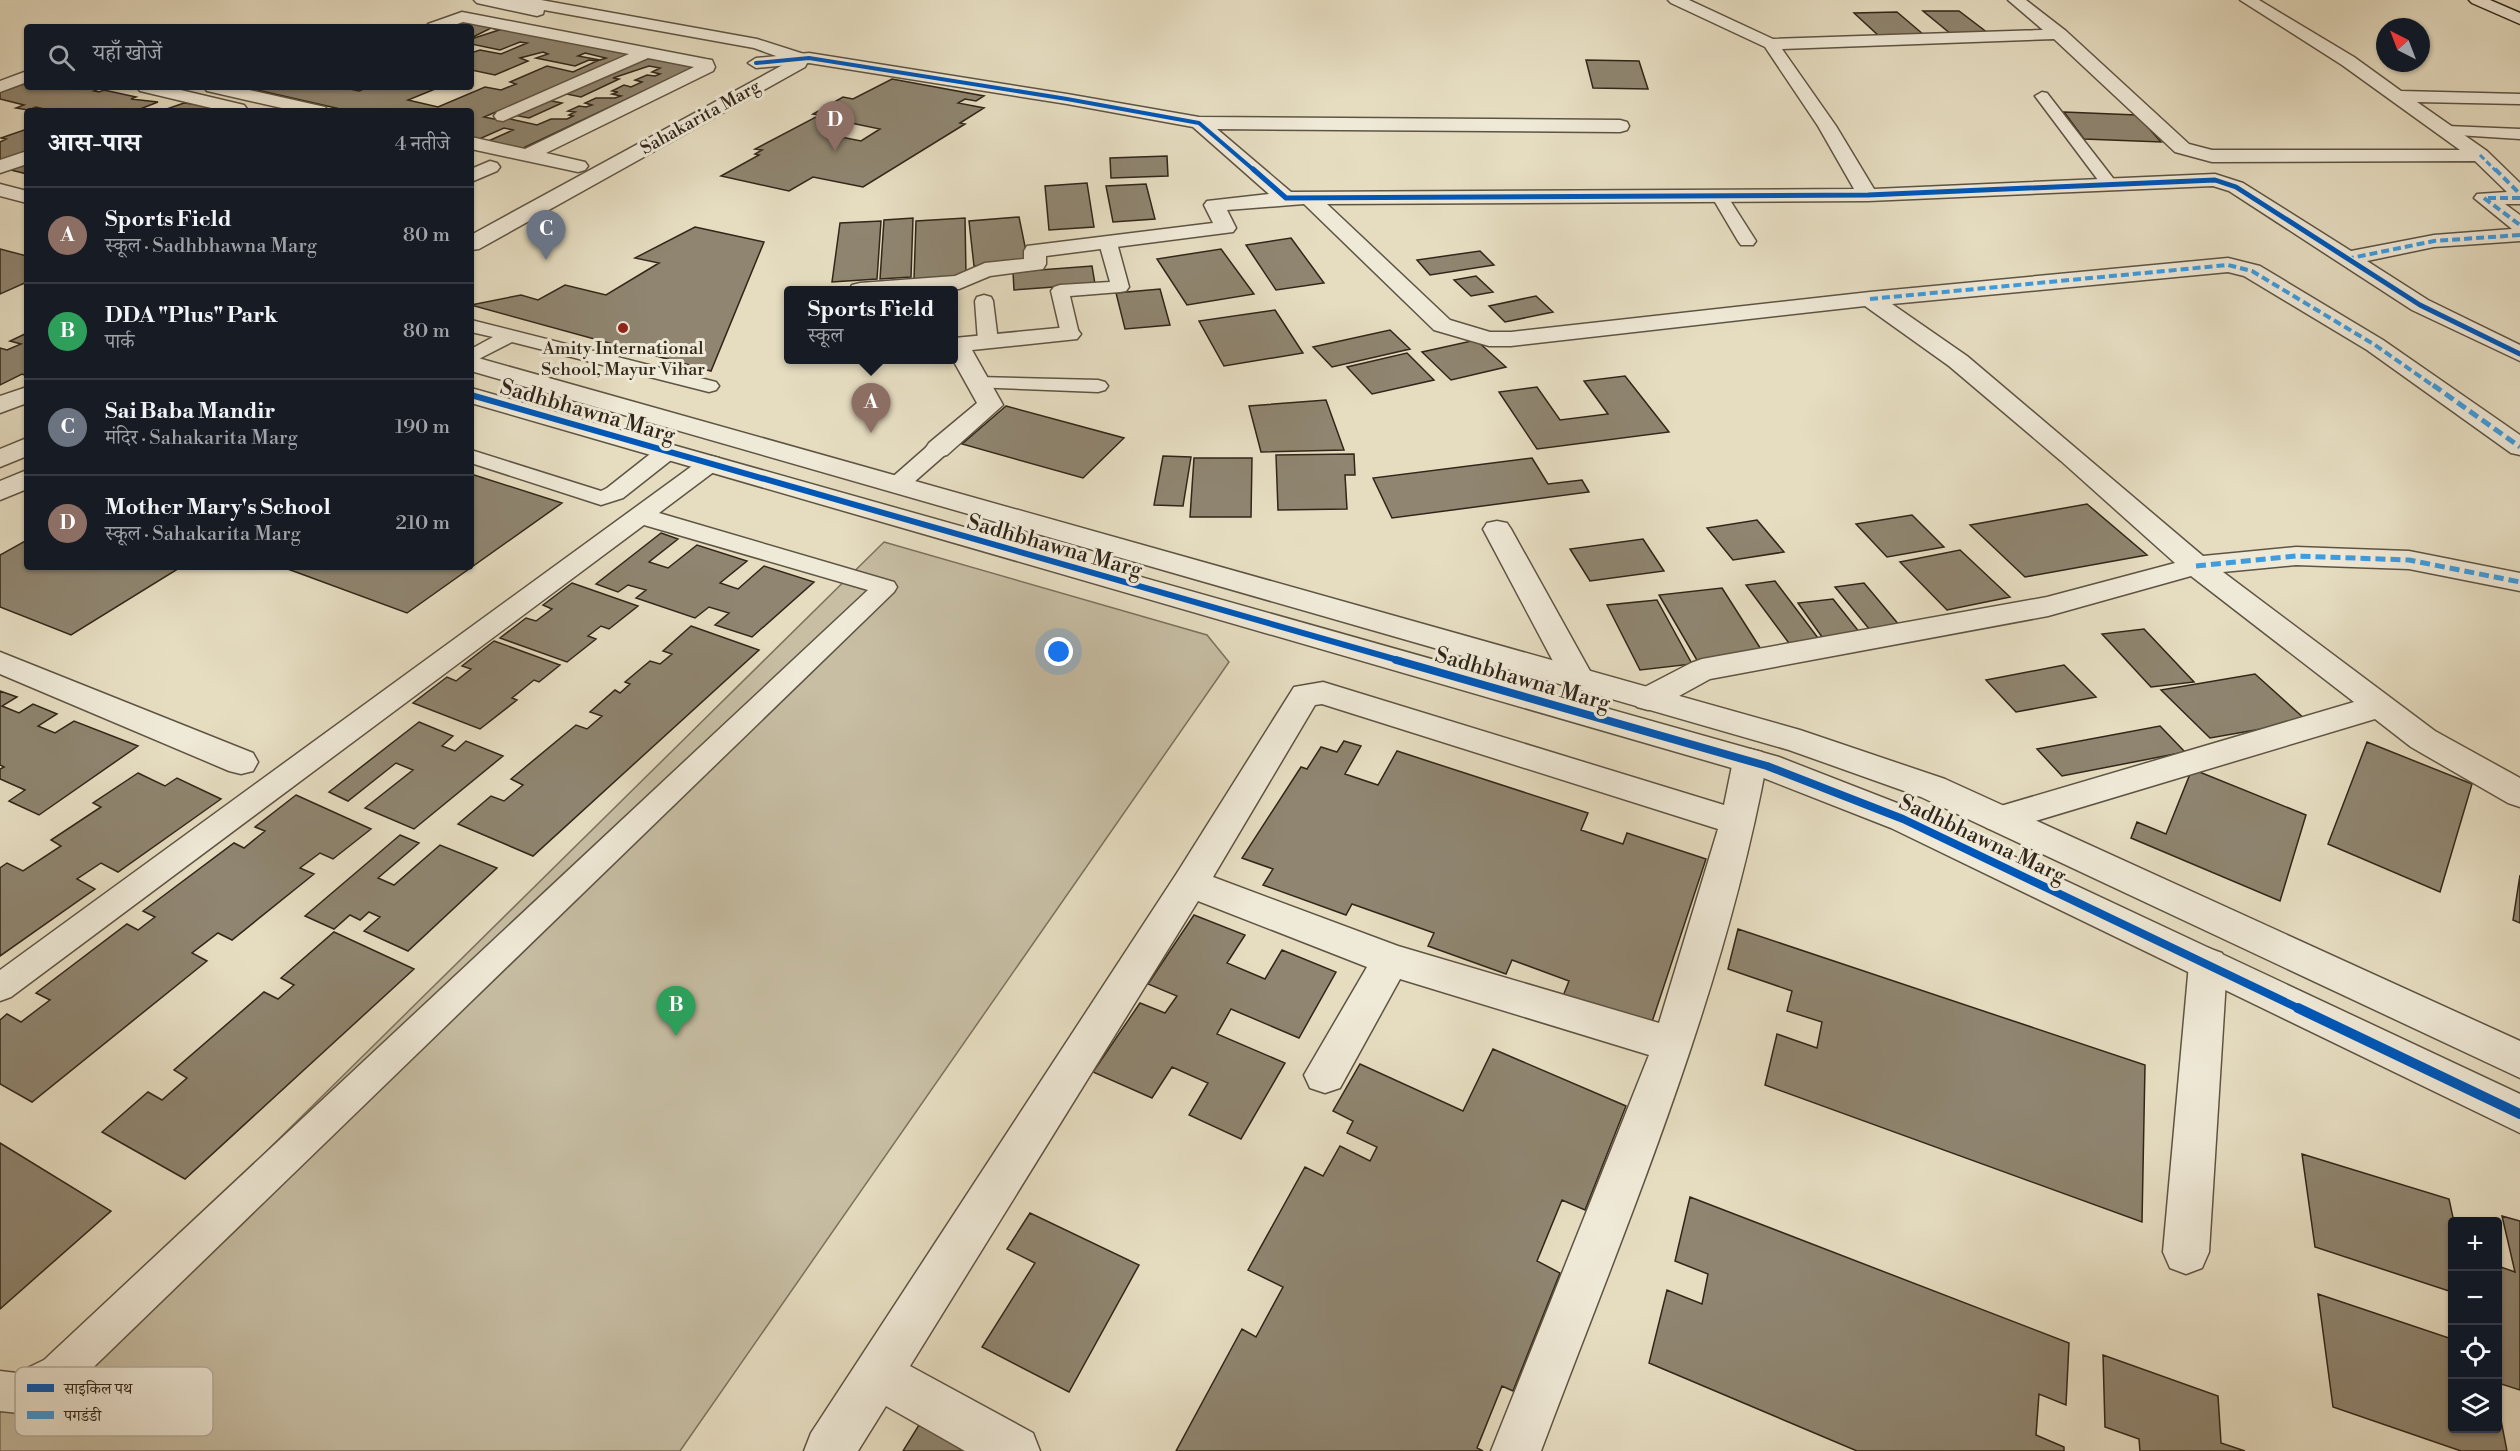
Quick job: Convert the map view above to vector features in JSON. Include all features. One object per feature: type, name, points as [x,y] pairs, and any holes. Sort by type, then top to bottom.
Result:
[{"type":"street","name":"Sahakarita Marg","points":[[474,242],[799,63],[792,55],[746,42],[516,0]]},
{"type":"street","points":[[1678,0],[1771,44],[2060,34]]},
{"type":"street","points":[[2016,0],[2113,80],[2182,148],[2201,154],[2408,157],[2480,155]]},
{"type":"street","points":[[2248,0],[2348,61],[2447,131],[2480,155],[2520,196]]},
{"type":"street","points":[[2477,0],[2520,19]]},
{"type":"street","points":[[2506,0],[2520,6]]},
{"type":"street","name":"Sahakarita Marg","points":[[494,1],[739,52],[755,60],[756,63],[757,68],[549,181]]},
{"type":"street","points":[[442,24],[494,1]]},
{"type":"street","points":[[462,17],[706,64],[707,67],[528,155]]},
{"type":"street","points":[[1771,44],[1827,126],[1868,195]]},
{"type":"street","points":[[504,116],[645,53]]},
{"type":"street","points":[[756,63],[792,55],[1067,99],[1199,123],[1620,126]]},
{"type":"street","points":[[0,87],[24,77]]},
{"type":"street","points":[[158,90],[235,108]]},
{"type":"street","points":[[226,90],[307,108]]},
{"type":"street","points":[[2398,96],[2520,99]]},
{"type":"street","points":[[159,107],[187,97]]},
{"type":"street","points":[[1199,123],[1286,198]]},
{"type":"street","points":[[474,144],[579,166]]},
{"type":"street","points":[[2201,154],[2223,182]]},
{"type":"street","points":[[0,167],[24,158]]},
{"type":"street","points":[[474,164],[490,167],[474,175]]},
{"type":"street","points":[[915,286],[959,282],[985,270],[1035,264],[1035,251],[1226,228],[1214,205],[1286,198],[1868,195],[2215,180],[2236,187],[2420,305],[2520,354]]},
{"type":"street","points":[[0,190],[24,196]]},
{"type":"street","points":[[2520,196],[2484,198],[2520,225]]},
{"type":"street","points":[[1309,198],[1442,325],[1489,339],[1511,339],[1870,299],[2228,265],[2245,268],[2375,345],[2520,447]]},
{"type":"street","points":[[0,207],[24,213]]},
{"type":"street","points":[[2346,259],[2434,241],[2520,235]]},
{"type":"street","points":[[1870,299],[1958,362],[2070,455],[2196,566],[2423,739],[2520,794]]},
{"type":"street","points":[[958,344],[1069,334]]},
{"type":"street","points":[[938,449],[990,405],[958,346]]},
{"type":"street","name":"Sadhbhawna Marg","points":[[474,364],[1822,750],[1933,788],[2520,1060]]},
{"type":"street","points":[[0,405],[24,395]]},
{"type":"street","name":"Sadhbhawna Marg","points":[[474,396],[1750,761],[1904,819],[2520,1114]]},
{"type":"street","points":[[0,459],[24,447]]},
{"type":"street","points":[[0,492],[24,480]]},
{"type":"street","points":[[1497,529],[1579,680]]},
{"type":"street","points":[[1648,699],[1702,670],[2048,606],[2196,566],[2296,556],[2409,560],[2520,582]]},
{"type":"street","points":[[0,662],[241,762]]},
{"type":"street","points":[[829,1451],[1190,883],[1305,695],[1323,693],[1738,822]]},
{"type":"street","points":[[1999,819],[2380,706]]},
{"type":"street","points":[[1516,1451],[1672,1045],[1738,822],[1750,761]]},
{"type":"street","points":[[1190,883],[1391,960],[1672,1045]]},
{"type":"street","points":[[1325,1075],[1391,960]]},
{"type":"street","points":[[2186,1252],[2208,964]]},
{"type":"street","points":[[878,1375],[1016,1451]]},
{"type":"lane","points":[[2042,96],[2110,185]]},
{"type":"lane","points":[[2447,131],[2520,134]]},
{"type":"lane","points":[[1720,197],[1747,241]]},
{"type":"lane","points":[[1069,334],[1060,291],[1120,287],[1108,243]]},
{"type":"lane","points":[[984,301],[988,341]]},
{"type":"lane","points":[[474,327],[710,386]]},
{"type":"lane","points":[[474,355],[508,336]]},
{"type":"lane","points":[[978,383],[1098,386]]},
{"type":"lane","points":[[897,485],[938,449]]},
{"type":"lane","points":[[474,457],[601,498],[615,493],[667,452]]},
{"type":"lane","points":[[0,988],[711,464]]},
{"type":"lane","points":[[65,1367],[885,587],[647,517],[636,520]]},
{"type":"lane","points":[[0,1391],[15,1393]]},
{"type":"shaded area","points":[[884,542],[1207,635],[1229,662],[680,1451],[0,1451],[0,1411],[2,1412],[15,1399],[15,1436],[213,1436],[213,1367],[48,1367]]},
{"type":"building","points":[[1923,11],[1959,11],[1988,33],[1951,34]]},
{"type":"building","points":[[1897,12],[1924,35],[1879,36],[1854,13]]},
{"type":"building","points":[[469,20],[631,55],[484,117],[499,120],[644,56],[697,66],[519,150],[486,142],[513,130],[504,128],[474,140],[474,108],[336,108],[258,90],[433,90],[408,100],[438,107],[485,87],[501,90],[516,84],[510,82],[547,66],[573,72],[597,61],[589,60],[575,66],[536,58],[548,54],[543,52],[520,58],[528,61],[495,75],[474,71],[474,52],[480,50],[501,54],[527,43],[520,42],[500,50],[474,45],[474,38],[499,30],[491,28],[474,36],[474,24],[458,24]]},
{"type":"building","points":[[585,53],[606,58],[600,60],[578,56]]},
{"type":"building","points":[[1586,60],[1639,61],[1648,89],[1593,88]]},
{"type":"building","points":[[649,66],[660,68],[652,72],[660,74],[647,75],[635,80],[642,82],[631,87],[624,85],[612,91],[618,92],[612,94],[621,96],[596,98],[585,103],[592,105],[579,106],[568,111],[575,112],[567,119],[551,119],[537,125],[506,118],[514,115],[529,118],[562,103],[547,100],[562,93],[581,97],[619,79],[613,78]]},
{"type":"building","points":[[892,79],[984,96],[976,101],[965,99],[958,103],[984,108],[960,123],[965,124],[863,187],[813,177],[789,191],[721,176],[759,155],[755,154],[762,150],[755,149],[820,115],[813,114],[843,97],[853,99]],"holes":[[[851,123],[880,129],[861,141],[831,135]]]},
{"type":"building","points":[[24,84],[24,90],[96,90],[94,91],[99,92],[104,90],[136,97],[131,99],[158,102],[143,108],[36,107],[24,109],[16,108],[24,105],[0,99],[0,92]]},
{"type":"building","points":[[200,102],[220,107],[170,108],[184,103]]},
{"type":"building","points":[[2064,112],[2137,115],[2161,142],[2084,139]]},
{"type":"building","points":[[24,130],[24,155],[0,161],[0,142],[6,139],[1,138]]},
{"type":"building","points":[[1167,156],[1168,176],[1111,178],[1110,158]]},
{"type":"building","points":[[24,162],[24,173],[7,169]]},
{"type":"building","points":[[1087,183],[1094,227],[1049,230],[1045,186]]},
{"type":"building","points":[[1146,184],[1155,219],[1113,222],[1106,186]]},
{"type":"building","points":[[1019,217],[1028,261],[974,266],[969,221]]},
{"type":"building","points":[[913,218],[911,277],[880,279],[884,220]]},
{"type":"building","points":[[965,218],[966,275],[914,279],[916,221]]},
{"type":"building","points":[[881,221],[877,279],[832,282],[840,223]]},
{"type":"building","name":"Amity International School, Mayur Vihar","points":[[695,227],[764,242],[711,371],[474,306],[521,295],[538,300],[565,285],[606,295],[659,263],[635,258]]},
{"type":"building","points":[[1291,238],[1324,283],[1276,290],[1246,245]]},
{"type":"building","points":[[0,249],[24,255],[24,283],[0,294]]},
{"type":"building","points":[[1221,249],[1254,294],[1187,305],[1157,259]]},
{"type":"building","points":[[1480,251],[1494,265],[1430,275],[1417,260]]},
{"type":"building","points":[[1092,266],[1095,284],[1014,290],[1013,272]]},
{"type":"building","points":[[1476,276],[1493,292],[1471,296],[1454,280]]},
{"type":"building","points":[[1160,289],[1170,325],[1125,329],[1116,293]]},
{"type":"building","points":[[1536,296],[1553,312],[1505,322],[1489,306]]},
{"type":"building","points":[[1275,310],[1303,353],[1224,366],[1199,321]]},
{"type":"building","points":[[1390,330],[1410,349],[1332,367],[1313,347]]},
{"type":"building","points":[[24,334],[24,375],[0,385],[0,348],[7,350],[21,344],[10,341]]},
{"type":"building","points":[[1476,340],[1506,367],[1451,380],[1422,352]]},
{"type":"building","points":[[1407,353],[1434,380],[1372,394],[1347,367]]},
{"type":"building","points":[[1625,376],[1669,432],[1537,449],[1499,392],[1537,387],[1560,420],[1608,414],[1584,381]]},
{"type":"building","points":[[1326,400],[1344,450],[1261,452],[1249,406]]},
{"type":"building","points":[[1006,406],[1124,438],[1083,478],[962,444]]},
{"type":"building","points":[[1354,454],[1355,475],[1345,475],[1347,509],[1278,510],[1276,455]]},
{"type":"building","points":[[1163,456],[1191,457],[1183,506],[1154,505]]},
{"type":"building","points":[[1194,458],[1252,458],[1251,517],[1190,517]]},
{"type":"building","points":[[1532,458],[1548,484],[1582,480],[1589,492],[1392,518],[1373,478]]},
{"type":"building","points":[[474,475],[562,503],[474,565]]},
{"type":"building","points":[[2087,504],[2147,555],[2025,577],[1970,525]]},
{"type":"building","points":[[1912,515],[1944,547],[1887,557],[1856,524]]},
{"type":"building","points":[[1757,520],[1784,552],[1733,560],[1707,528]]},
{"type":"building","points":[[661,533],[678,539],[649,562],[668,568],[697,545],[747,561],[720,583],[738,589],[764,566],[814,582],[752,637],[715,625],[729,613],[709,607],[695,618],[636,598],[646,590],[628,585],[618,592],[596,584]]},
{"type":"building","points":[[1643,539],[1664,571],[1590,581],[1570,549]]},
{"type":"building","points":[[24,542],[24,570],[176,570],[71,635],[0,607],[0,555]]},
{"type":"building","points":[[1960,550],[2010,597],[1947,610],[1900,562]]},
{"type":"building","points":[[290,570],[468,570],[407,613]]},
{"type":"building","points":[[1775,581],[1824,646],[1794,650],[1746,585]]},
{"type":"building","points":[[572,583],[638,606],[609,629],[601,626],[588,636],[596,639],[567,662],[500,638],[526,618],[536,621],[552,609],[543,605]]},
{"type":"building","points":[[1864,583],[1900,626],[1870,630],[1835,587]]},
{"type":"building","points":[[1722,588],[1764,654],[1698,662],[1659,595]]},
{"type":"building","points":[[1833,599],[1864,638],[1827,644],[1798,603]]},
{"type":"building","points":[[1657,600],[1692,664],[1640,670],[1607,605]]},
{"type":"building","points":[[691,626],[759,650],[533,856],[458,824],[491,796],[504,801],[523,785],[511,779],[576,725],[587,729],[602,716],[590,712],[615,690],[620,693],[630,684],[625,682],[650,661],[660,664],[672,654],[663,651]]},
{"type":"building","points":[[2144,629],[2194,682],[2151,687],[2102,634]]},
{"type":"building","points":[[494,641],[560,665],[539,682],[534,680],[512,698],[517,700],[480,729],[413,703],[447,677],[456,681],[471,669],[462,666]]},
{"type":"building","points":[[2064,665],[2096,697],[2016,712],[1986,680]]},
{"type":"building","points":[[2255,674],[2307,721],[2210,738],[2161,690]]},
{"type":"building","points":[[0,691],[17,697],[2,706],[19,713],[33,704],[57,714],[38,726],[55,733],[74,721],[138,746],[39,815],[9,801],[25,790],[0,779],[0,769],[4,767],[0,765]]},
{"type":"building","points":[[419,722],[453,736],[442,746],[455,751],[466,741],[503,756],[414,829],[365,808],[413,770],[396,763],[348,801],[329,792]]},
{"type":"building","points":[[2160,726],[2185,752],[2062,776],[2037,749]]},
{"type":"building","points":[[1344,741],[1361,746],[1345,774],[1378,785],[1397,751],[1588,813],[1581,830],[1623,844],[1627,833],[1706,859],[1650,1028],[1563,996],[1569,981],[1512,960],[1506,974],[1428,946],[1434,933],[1352,904],[1346,915],[1263,885],[1273,869],[1242,858],[1301,767],[1307,769],[1321,747],[1337,752]]},
{"type":"building","points":[[2367,742],[2472,784],[2440,892],[2328,844]]},
{"type":"building","points":[[2192,769],[2306,815],[2280,901],[2131,838],[2137,822],[2166,834]]},
{"type":"building","points":[[138,773],[165,786],[177,778],[221,799],[118,872],[101,863],[77,879],[95,889],[0,956],[0,868],[7,863],[23,871],[61,846],[51,840],[101,807],[93,803]]},
{"type":"building","points":[[296,795],[371,829],[333,859],[320,853],[300,868],[314,874],[232,940],[218,933],[192,953],[207,961],[32,1102],[0,1084],[0,1020],[7,1014],[21,1022],[50,1000],[36,993],[127,924],[138,930],[155,917],[143,911],[234,843],[244,848],[265,831],[255,827]]},
{"type":"building","points":[[400,835],[419,843],[378,878],[394,885],[440,845],[497,868],[408,951],[364,931],[380,917],[369,912],[360,920],[350,915],[334,929],[305,916]]},
{"type":"building","points":[[2520,875],[2520,923],[2513,920]]},
{"type":"building","points":[[1194,915],[1245,935],[1227,963],[1265,979],[1282,950],[1336,972],[1299,1038],[1231,1009],[1217,1034],[1285,1063],[1241,1139],[1189,1115],[1208,1083],[1172,1067],[1152,1098],[1093,1072],[1140,1003],[1165,1013],[1177,996],[1148,984]]},
{"type":"building","points":[[1738,929],[2145,1065],[2142,1222],[1765,1085],[1777,1034],[1817,1048],[1822,1022],[1787,1011],[1792,991],[1728,969]]},
{"type":"building","points":[[334,932],[414,969],[185,1179],[102,1132],[148,1092],[162,1100],[187,1078],[174,1070],[264,992],[278,999],[294,985],[281,978]]},
{"type":"building","points":[[1493,1049],[1626,1106],[1585,1210],[1562,1200],[1537,1261],[1560,1273],[1513,1391],[1502,1386],[1477,1448],[1483,1451],[1176,1451],[1242,1329],[1256,1337],[1283,1287],[1248,1270],[1305,1167],[1323,1176],[1340,1146],[1370,1161],[1377,1147],[1347,1133],[1353,1121],[1333,1111],[1360,1064],[1463,1111]]},
{"type":"building","points":[[0,1143],[111,1211],[0,1309]]},
{"type":"building","points":[[2302,1154],[2449,1199],[2453,1217],[2448,1217],[2448,1291],[2315,1247]]},
{"type":"building","points":[[1690,1197],[2069,1343],[2066,1405],[2039,1394],[2036,1435],[2064,1447],[2064,1451],[1857,1451],[1649,1363],[1667,1290],[1702,1304],[1708,1274],[1675,1261]]},
{"type":"building","points":[[1030,1213],[1139,1265],[1069,1392],[982,1347],[1035,1263],[1007,1249]]},
{"type":"building","points":[[2502,1216],[2520,1221],[2520,1390],[2502,1384],[2502,1267],[2515,1272]]},
{"type":"building","points":[[2318,1294],[2448,1338],[2448,1433],[2502,1433],[2502,1425],[2507,1451],[2461,1451],[2333,1407]]},
{"type":"building","points":[[2103,1355],[2218,1396],[2221,1443],[2245,1451],[2140,1451],[2139,1439],[2105,1427]]},
{"type":"building","points":[[919,1425],[968,1451],[903,1451]]},
{"type":"marked path","points":[[2480,155],[2520,194]]},
{"type":"marked path","points":[[2520,198],[2484,198],[2520,225]]},
{"type":"marked path","points":[[2346,259],[2434,241],[2520,235]]},
{"type":"marked path","points":[[1870,299],[2228,265],[2252,271],[2375,345],[2520,447]]},
{"type":"marked path","points":[[2196,566],[2296,556],[2409,560],[2520,582]]},
{"type":"cycle path","points":[[756,63],[809,58],[1067,99],[1199,123],[1286,198],[1868,195],[2215,180],[2236,187],[2420,305],[2520,354]]},
{"type":"cycle path","points":[[474,396],[1767,766],[1903,819],[2520,1114]]},
{"type":"place","name":"Mother Mary's School","points":[[835,151]]},
{"type":"place","name":"Sai Baba Mandir","points":[[546,260]]},
{"type":"place","name":"Amity International School, Mayur Vihar","points":[[623,328]]},
{"type":"place","name":"Sports Field","points":[[871,433]]},
{"type":"place","name":"DDA \"Plus\" Park","points":[[676,1036]]}]
